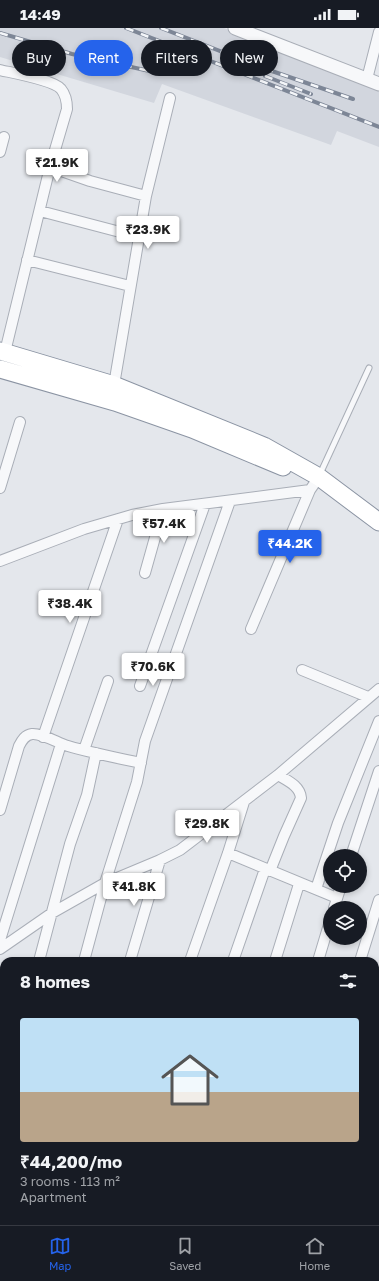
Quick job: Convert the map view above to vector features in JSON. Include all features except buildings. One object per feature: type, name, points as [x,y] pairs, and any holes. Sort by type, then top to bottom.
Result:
[{"type":"highway","points":[[2,352],[114,385],[264,446],[379,535]]},
{"type":"highway","points":[[0,368],[115,402],[192,429],[294,472],[379,522]]},
{"type":"street","points":[[235,28],[373,82],[379,32]]},
{"type":"street","points":[[0,70],[51,83],[60,88],[65,95],[67,102],[67,110],[50,167],[40,211],[2,352]]},
{"type":"street","points":[[115,402],[114,385],[146,196],[170,98]]},
{"type":"street","points":[[0,152],[4,137]]},
{"type":"street","points":[[50,167],[146,196]]},
{"type":"street","points":[[40,211],[139,237]]},
{"type":"street","points":[[27,260],[130,286]]},
{"type":"street","points":[[0,488],[20,422]]},
{"type":"street","points":[[0,561],[118,519],[163,509],[230,501],[314,485]]},
{"type":"street","points":[[251,629],[314,485]]},
{"type":"street","points":[[85,957],[105,883],[137,782],[145,741],[230,501]]},
{"type":"street","points":[[140,686],[205,504]]},
{"type":"street","points":[[145,573],[163,509]]},
{"type":"street","points":[[43,737],[118,519]]},
{"type":"street","points":[[302,670],[368,698]]},
{"type":"street","points":[[84,750],[108,681]]},
{"type":"street","points":[[0,950],[52,913],[105,883],[180,850],[278,775],[379,689]]},
{"type":"street","points":[[316,889],[338,823],[379,722]]},
{"type":"street","points":[[0,810],[19,746],[22,740],[27,736],[34,734],[61,744],[141,763]]},
{"type":"street","points":[[0,940],[61,744]]},
{"type":"street","points":[[40,957],[70,844],[87,795],[96,753]]},
{"type":"street","points":[[353,849],[379,771]]},
{"type":"street","points":[[234,957],[267,870],[301,798],[298,789],[278,775]]},
{"type":"street","points":[[191,957],[228,853],[244,802]]},
{"type":"street","points":[[228,853],[299,884],[316,889],[332,901]]},
{"type":"street","points":[[131,957],[160,860]]},
{"type":"street","points":[[276,957],[299,884]]},
{"type":"street","points":[[361,957],[379,900]]},
{"type":"street","points":[[319,957],[323,944]]},
{"type":"lane","points":[[314,485],[369,368]]},
{"type":"shaded area","points":[[0,28],[224,28],[254,40],[220,40],[220,76],[278,76],[278,50],[379,91],[379,147],[337,131],[331,145],[162,84],[154,103],[64,76],[66,76],[66,40],[12,40],[12,61],[0,57]]},
{"type":"railway","points":[[126,28],[379,127]]},
{"type":"railway","points":[[161,28],[266,69],[353,99]]},
{"type":"railway","points":[[0,33],[72,54],[141,69]]},
{"type":"railway","points":[[265,76],[311,94]]}]
